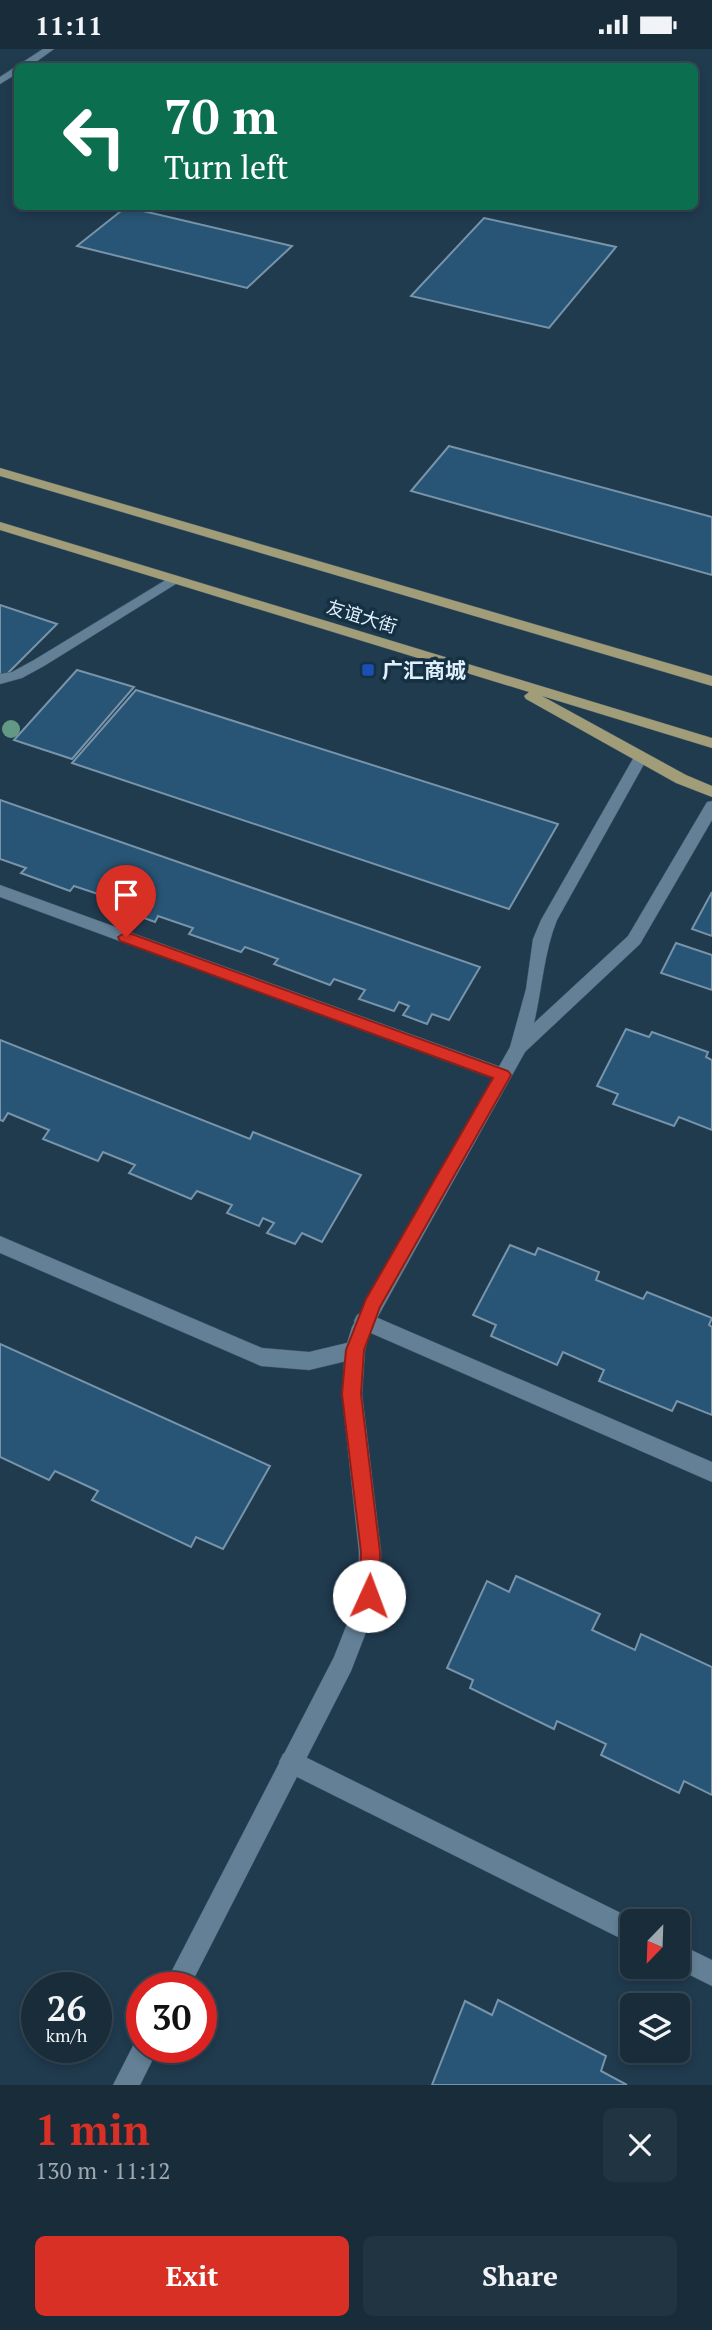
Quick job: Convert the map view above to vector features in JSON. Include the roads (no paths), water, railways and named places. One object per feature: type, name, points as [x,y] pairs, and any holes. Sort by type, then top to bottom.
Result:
[{"type":"main road","name":"友谊大街","points":[[0,472],[712,681]]},
{"type":"main road","name":"友谊大街","points":[[0,526],[712,743]]},
{"type":"main road","points":[[500,679],[641,757],[712,792]]},
{"type":"street","points":[[28,63],[49,49]]},
{"type":"street","points":[[0,679],[17,675],[38,663],[174,579]]},
{"type":"street","points":[[184,1972],[342,1663],[369,1596],[370,1552],[352,1394],[355,1350],[364,1321],[519,1047],[534,989],[541,939],[549,920],[641,757]]},
{"type":"street","points":[[519,1047],[634,940],[648,921],[712,806]]},
{"type":"street","points":[[0,891],[503,1075]]},
{"type":"street","points":[[0,1244],[261,1357],[309,1361],[355,1350]]},
{"type":"street","points":[[364,1321],[712,1472]]},
{"type":"street","points":[[291,1762],[620,1927]]},
{"type":"street","points":[[690,1962],[712,1973]]},
{"type":"street","points":[[126,2085],[138,2063]]},
{"type":"place","name":"广汇商城","points":[[368,670]]}]
